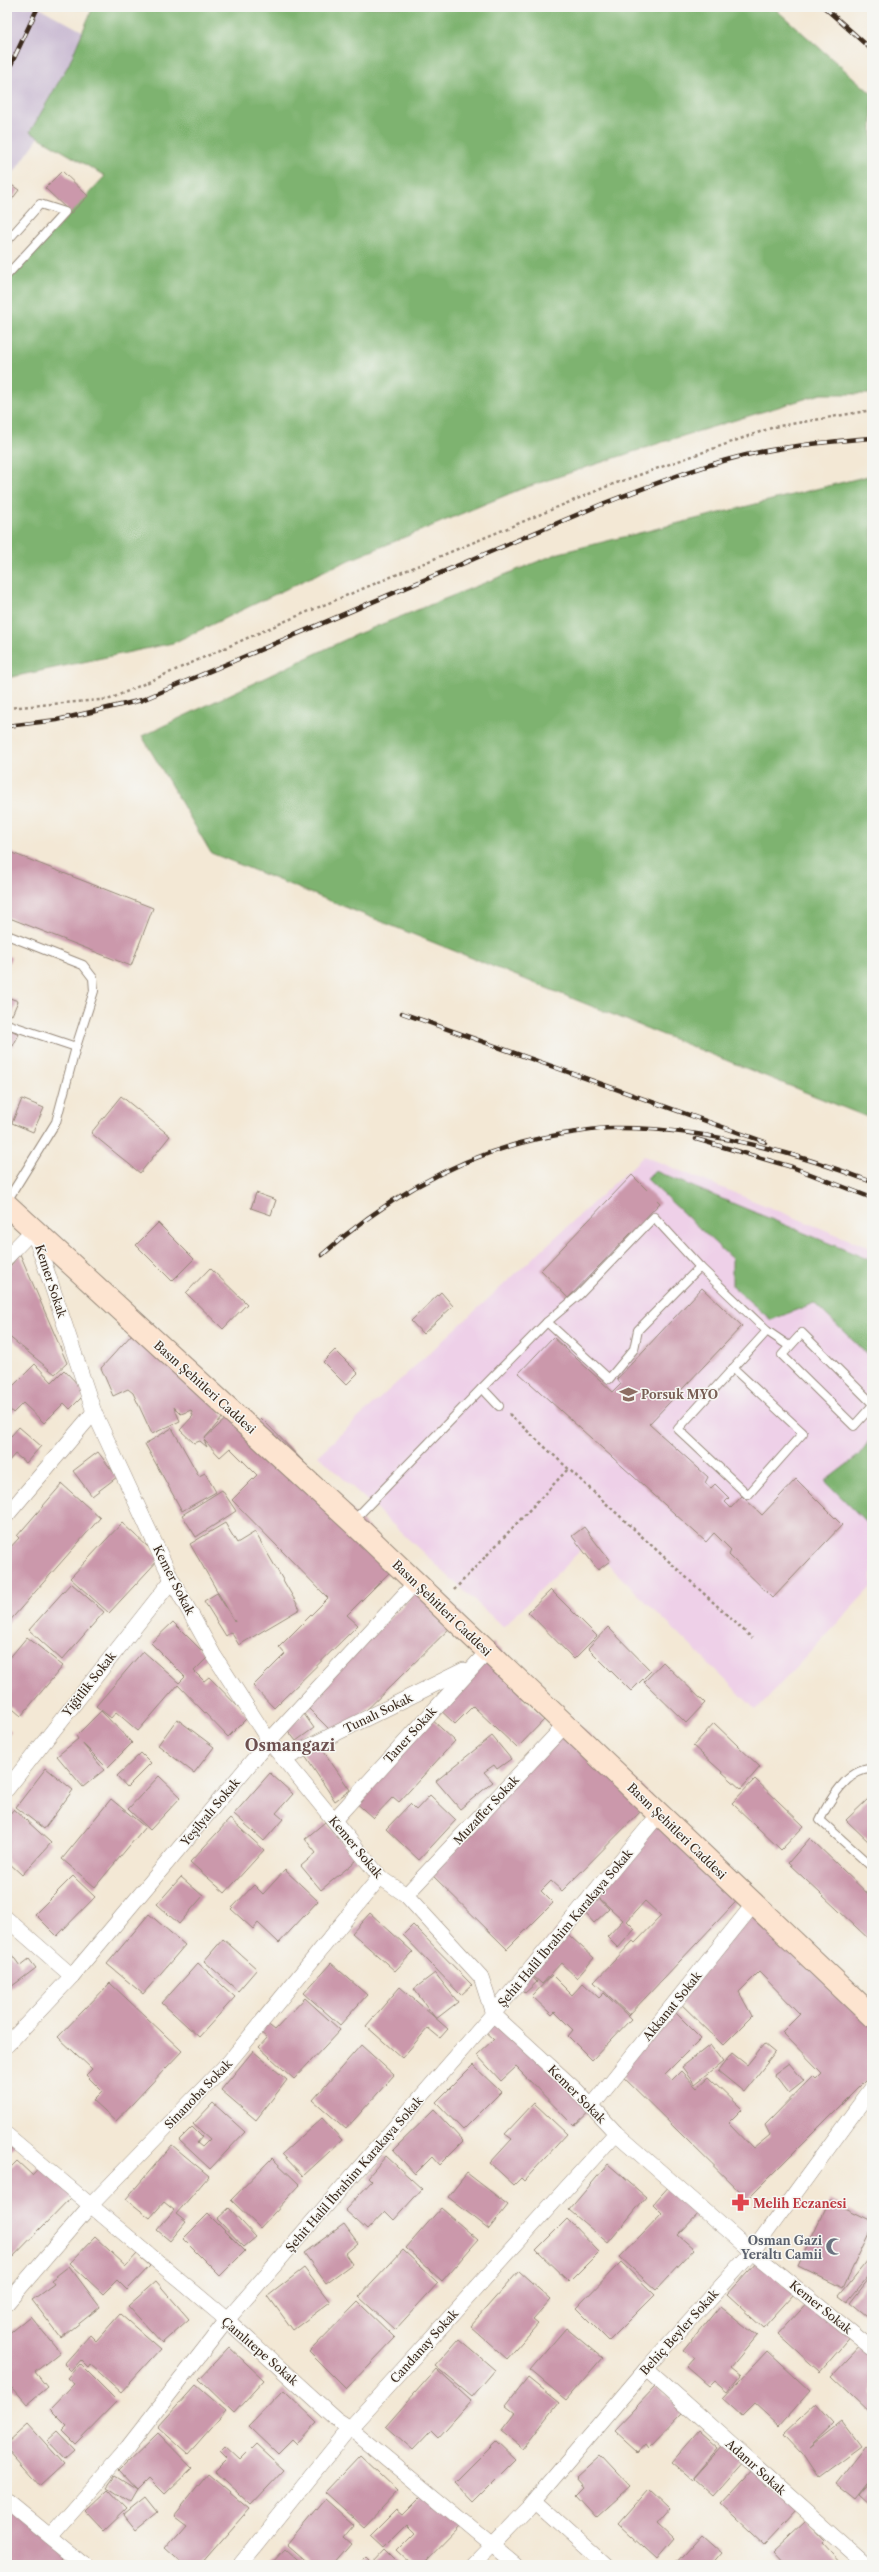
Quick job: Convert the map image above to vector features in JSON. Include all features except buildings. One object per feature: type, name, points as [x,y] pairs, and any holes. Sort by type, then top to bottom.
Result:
[{"type":"main road","name":"Basın Şehitleri Caddesi","points":[[7,1205],[416,1582],[660,1814],[753,1905],[869,2008]]},
{"type":"street","points":[[7,1257],[34,1230]]},
{"type":"street","name":"Kemer Sokak","points":[[34,1230],[94,1412],[172,1580],[213,1654],[269,1741],[380,1877],[406,1896],[481,1977],[493,2014],[591,2107],[616,2133],[752,2252],[872,2349]]},
{"type":"street","points":[[7,1515],[94,1412]]},
{"type":"street","name":"Yiğitlik Sokak","points":[[7,1789],[172,1580]]},
{"type":"street","name":"Yeşilyalı Sokak","points":[[7,2045],[72,1976],[269,1741],[416,1582]]},
{"type":"street","name":"Taner Sokak","points":[[334,1820],[488,1651]]},
{"type":"street","name":"Tunalı Sokak","points":[[284,1759],[473,1666]]},
{"type":"street","name":"Muzaffer Sokak","points":[[406,1896],[566,1724]]},
{"type":"street","name":"Şehit Halil İbrahim Karakaya Sokak","points":[[50,2536],[128,2447],[227,2320],[493,2014],[660,1814]]},
{"type":"street","name":"Sinanoba Sokak","points":[[7,2303],[90,2207],[229,2062],[380,1877]]},
{"type":"street","name":"Akkanat Sokak","points":[[591,2107],[753,1905]]},
{"type":"street","points":[[7,1919],[72,1976]]},
{"type":"street","name":"Behiç Beyler Sokak","points":[[472,2565],[535,2501],[646,2369],[752,2252],[872,2088]]},
{"type":"street","name":"Candanay Sokak","points":[[240,2565],[350,2428],[616,2133]]},
{"type":"street","name":"Çamlıtepe Sokak","points":[[7,2135],[90,2207],[227,2320],[336,2419],[350,2428],[492,2544],[515,2565]]},
{"type":"street","name":"Adanır Sokak","points":[[646,2369],[867,2565]]},
{"type":"street","points":[[7,2501],[80,2563]]},
{"type":"street","points":[[535,2501],[606,2565]]},
{"type":"lane","points":[[7,241],[40,204],[65,212],[7,275]]},
{"type":"lane","points":[[7,935],[83,965],[93,978],[94,991],[76,1047],[56,1122],[7,1201]]},
{"type":"lane","points":[[7,1024],[76,1047]]},
{"type":"lane","points":[[352,1522],[547,1322],[579,1295],[654,1217],[700,1267],[767,1331],[790,1346]]},
{"type":"lane","points":[[547,1322],[609,1379],[634,1349],[638,1330],[700,1267]]},
{"type":"lane","points":[[733,1368],[803,1433],[748,1495],[678,1429],[733,1368],[767,1331]]},
{"type":"lane","points":[[802,1333],[872,1404],[854,1426],[782,1355],[790,1346],[802,1333]]},
{"type":"lane","points":[[482,1388],[499,1406]]},
{"type":"lane","points":[[872,1769],[864,1769],[844,1784],[828,1802],[820,1820],[872,1867]]},
{"type":"path","points":[[7,708],[110,699],[288,620],[608,486],[774,427],[872,410]]},
{"type":"path","points":[[499,1406],[752,1638]]},
{"type":"path","points":[[440,1606],[568,1469]]},
{"type":"shaded area","points":[[7,7],[38,7],[106,44],[7,182]]},
{"type":"shaded area","name":"Porsuk MYO","points":[[644,1156],[872,1249],[872,1586],[756,1710],[587,1544],[503,1627],[318,1455]]},
{"type":"green space","points":[[93,7],[773,7],[872,94],[872,394],[821,394],[663,442],[521,489],[328,569],[173,643],[7,678],[7,282],[105,176],[30,132],[69,64]]},
{"type":"green space","points":[[872,475],[872,1119],[211,853],[142,736],[355,635],[559,553]]},
{"type":"green space","points":[[655,1171],[872,1261],[872,1359],[814,1303],[771,1320],[732,1286],[732,1259],[647,1179]]},
{"type":"green space","points":[[872,1437],[872,1528],[825,1481],[858,1456]]},
{"type":"railway","points":[[7,73],[38,7]]},
{"type":"railway","points":[[824,7],[872,50]]},
{"type":"railway","points":[[868,7],[872,11]]},
{"type":"railway","points":[[7,726],[57,720],[142,700],[600,505],[699,468],[760,452],[872,438]]},
{"type":"railway","points":[[402,1013],[765,1142]]},
{"type":"railway","points":[[322,1255],[379,1210],[440,1174],[473,1159],[506,1147],[541,1138],[595,1129],[646,1129],[712,1136],[809,1160],[872,1182]]},
{"type":"railway","points":[[696,1139],[792,1167],[872,1198]]},
{"type":"place","name":"Porsuk MYO","points":[[628,1394]]},
{"type":"place","name":"Melih Eczanesi","points":[[740,2203]]},
{"type":"place","name":"Osman Gazi Yeraltı Camii","points":[[835,2247]]},
{"type":"district","name":"Osmangazi","points":[[290,1745]]}]
